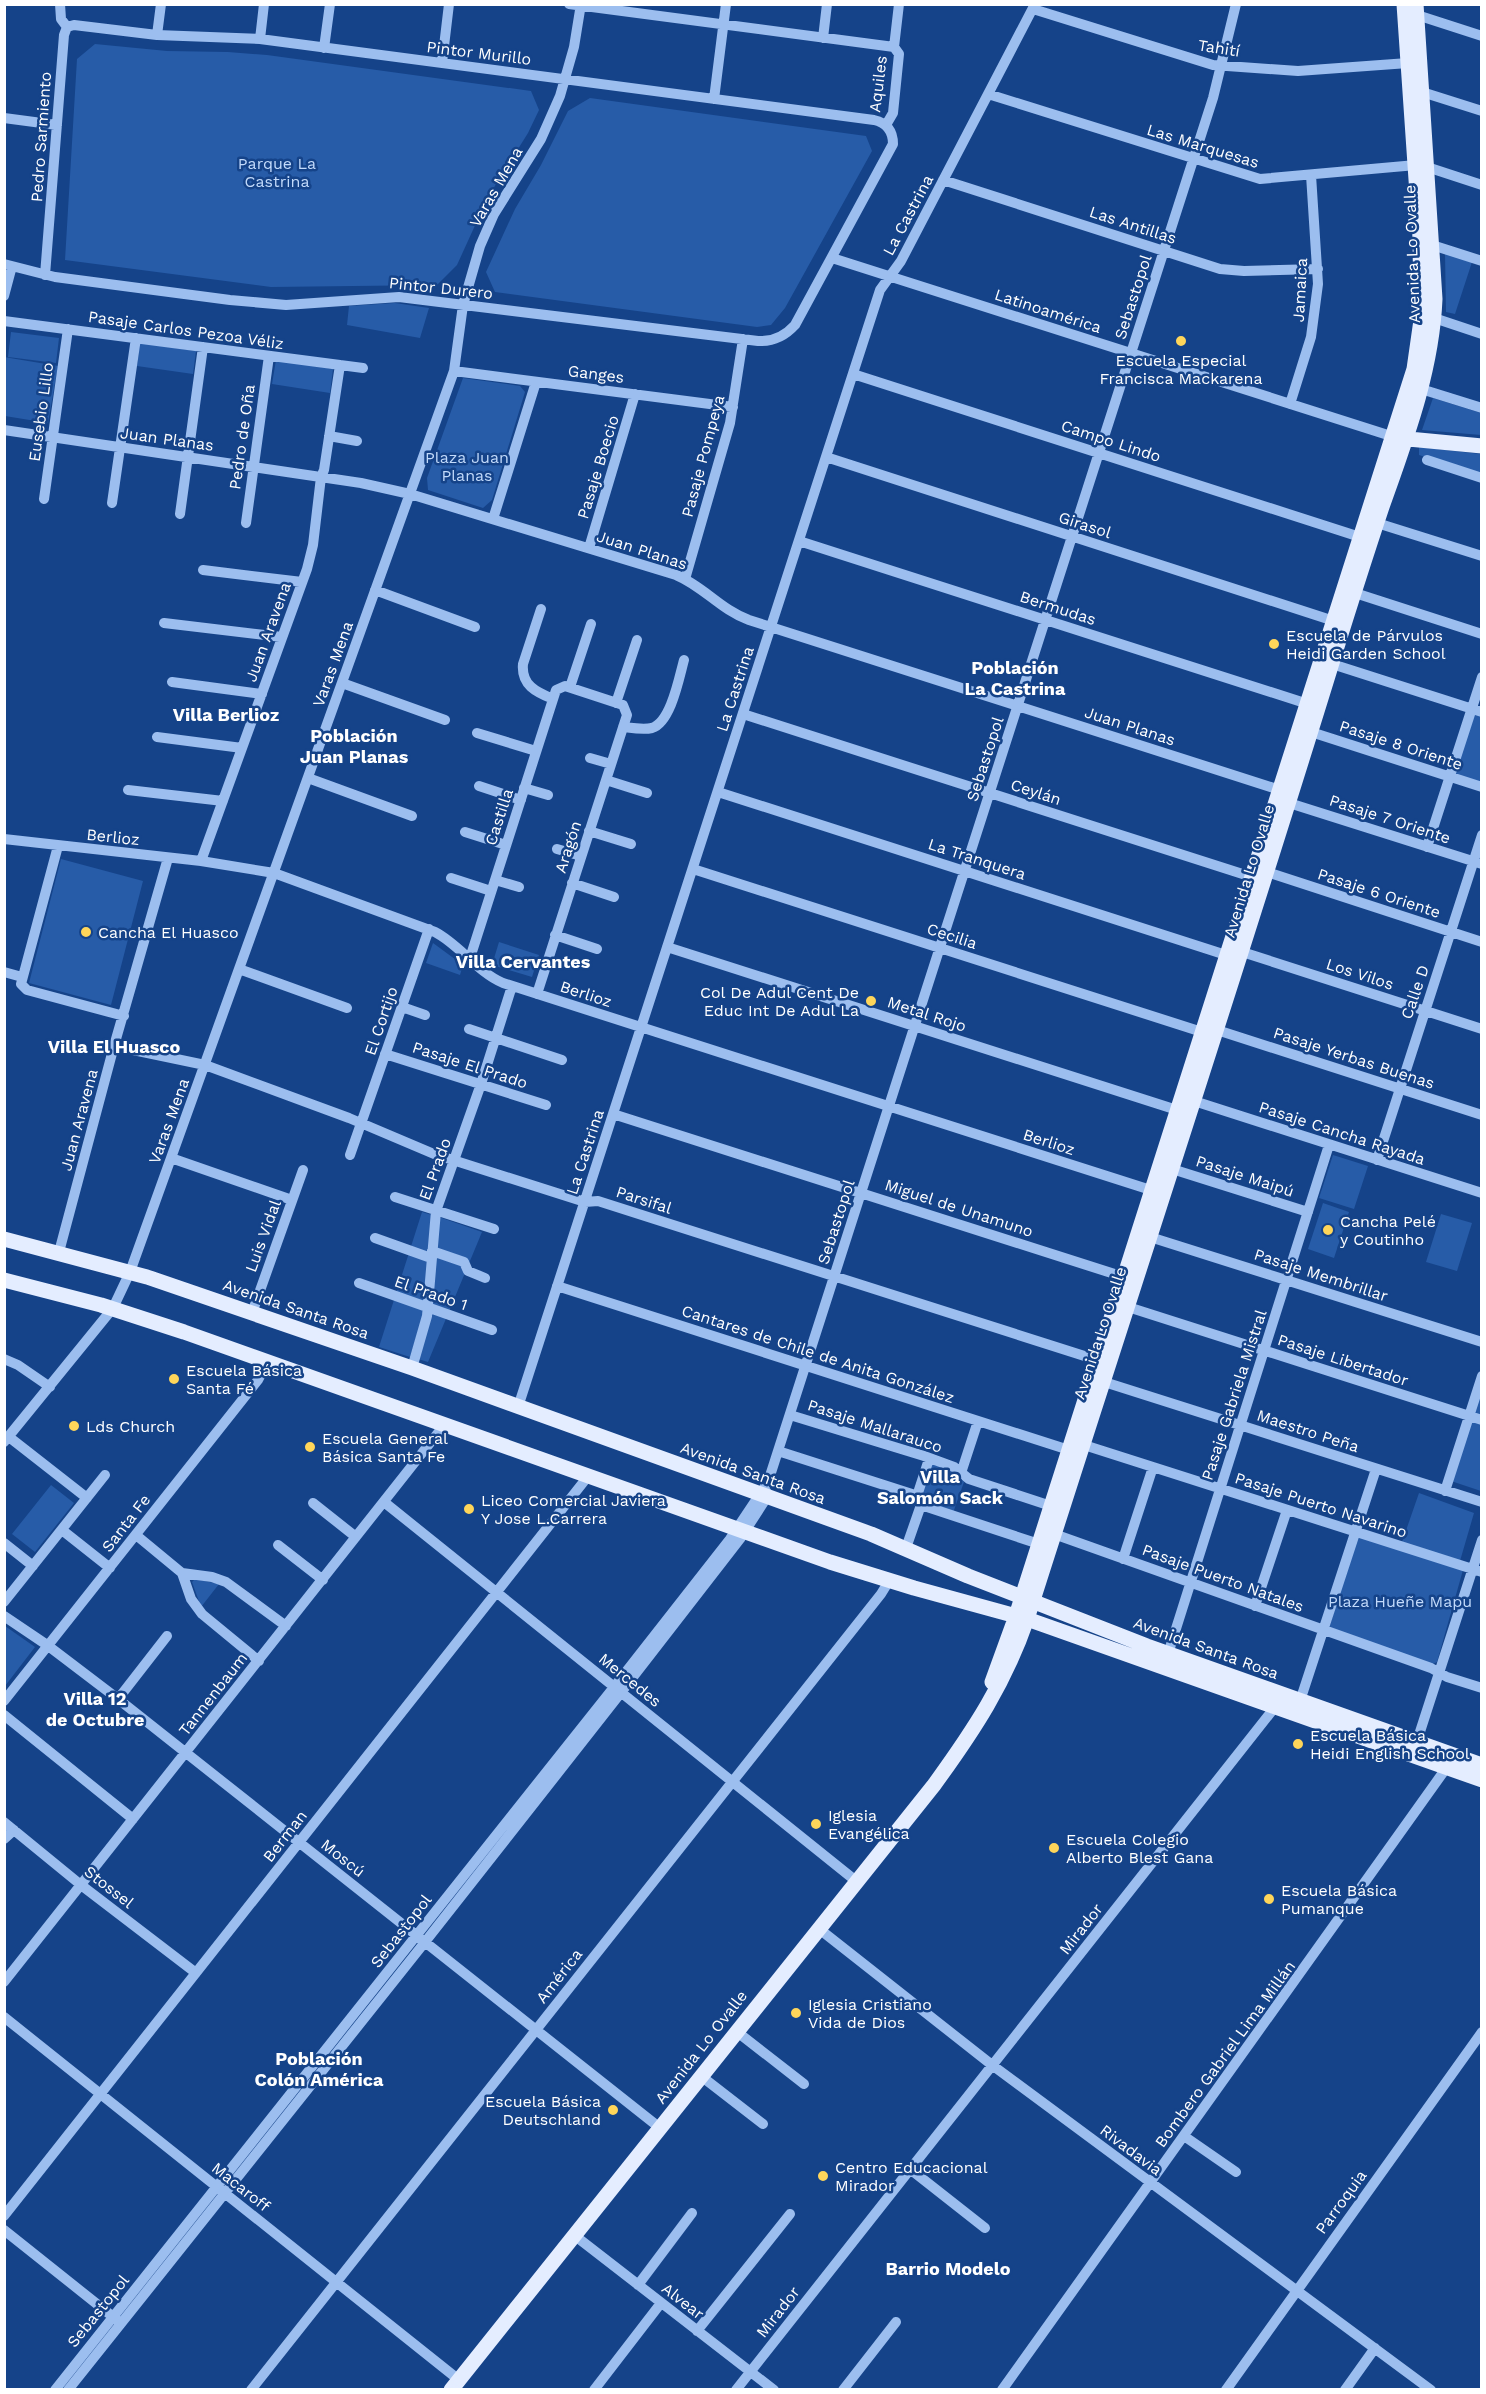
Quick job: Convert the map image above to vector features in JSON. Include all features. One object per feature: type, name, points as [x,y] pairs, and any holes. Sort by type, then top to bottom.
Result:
[{"type":"main road","name":"Avenida Lo Ovalle","points":[[455,2385],[934,1785],[976,1724],[1021,1617],[1054,1534],[1084,1445],[1098,1380],[1097,1360],[1124,1277],[1158,1192],[1172,1169],[1194,1101],[1209,1031],[1252,877],[1360,537],[1398,438],[1421,388],[1430,352],[1434,318],[1432,245],[1408,63],[1404,4]]},
{"type":"main road","name":"Avenida Lo Ovalle","points":[[1232,951],[1267,873],[1377,523],[1410,383],[1420,330],[1422,92],[1416,10]]},
{"type":"main road","points":[[1398,438],[1482,446]]},
{"type":"main road","name":"Avenida Lo Ovalle","points":[[1027,1599],[1039,1544],[1069,1450],[1128,1307],[1150,1236],[1177,1110],[1209,1031]]},
{"type":"main road","name":"Avenida Santa Rosa","points":[[4,1239],[130,1272],[412,1368],[764,1493],[1168,1654],[1482,1765]]},
{"type":"main road","name":"Avenida Santa Rosa","points":[[4,1280],[113,1308],[268,1360],[740,1531],[889,1581],[1021,1617],[1482,1780]]},
{"type":"street","name":"Pedro Sarmiento","points":[[45,275],[64,35],[67,27],[60,16],[60,4]]},
{"type":"street","points":[[157,35],[161,4]]},
{"type":"street","points":[[260,39],[264,4]]},
{"type":"street","points":[[324,48],[330,4]]},
{"type":"street","points":[[442,63],[449,4]]},
{"type":"street","points":[[714,99],[726,4]]},
{"type":"street","points":[[823,38],[827,4]]},
{"type":"street","name":"Aquiles","points":[[832,258],[892,149],[892,134],[886,124],[893,113],[899,54],[894,47],[899,4]]},
{"type":"street","name":"Sebastopol","points":[[55,2390],[117,2320],[422,1939],[740,1531],[764,1493],[1164,251],[1222,66],[1236,4]]},
{"type":"street","points":[[577,5],[655,10],[723,25],[894,47]]},
{"type":"street","name":"Varas Mena","points":[[7,1440],[113,1308],[130,1272],[454,371],[464,305],[488,226],[541,138],[566,79],[574,47],[577,5]]},
{"type":"street","name":"Tahití","points":[[1034,7],[1202,63],[1222,66],[1298,71],[1408,63]]},
{"type":"street","name":"La Castrina","points":[[518,1407],[880,290],[901,261],[1034,7]]},
{"type":"street","points":[[1416,10],[1482,36]]},
{"type":"street","name":"Pintor Murillo","points":[[67,27],[74,25],[157,35],[260,39],[874,120],[886,124]]},
{"type":"street","points":[[1422,92],[1482,111]]},
{"type":"street","name":"Las Marquesas","points":[[988,94],[1260,180],[1421,166]]},
{"type":"street","points":[[4,118],[57,125]]},
{"type":"street","points":[[1421,166],[1482,185]]},
{"type":"street","name":"Jamaica","points":[[1290,404],[1311,337],[1318,269],[1311,175]]},
{"type":"street","name":"Las Antillas","points":[[944,180],[1228,270],[1318,269]]},
{"type":"street","points":[[1432,245],[1482,261]]},
{"type":"street","name":"Pintor Durero","points":[[8,265],[45,275],[272,304],[312,304],[390,297],[770,341],[791,330],[832,258]]},
{"type":"street","name":"Latinoamérica","points":[[832,258],[1398,438]]},
{"type":"street","points":[[4,296],[8,265]]},
{"type":"street","points":[[1434,318],[1482,334]]},
{"type":"street","name":"Pasaje Carlos Pezoa Véliz","points":[[4,321],[363,368]]},
{"type":"street","name":"Eusebio Lillo","points":[[44,499],[68,329]]},
{"type":"street","points":[[112,503],[136,338]]},
{"type":"street","name":"Pasaje Pompeya","points":[[684,579],[724,448],[733,407],[743,339]]},
{"type":"street","points":[[180,514],[203,347]]},
{"type":"street","name":"Pedro de Oña","points":[[246,523],[269,356]]},
{"type":"street","name":"Juan Aravena","points":[[201,861],[302,582],[313,545],[321,477],[340,365]]},
{"type":"street","name":"Ganges","points":[[454,371],[733,407]]},
{"type":"street","name":"Campo Lindo","points":[[853,374],[1360,537]]},
{"type":"street","points":[[493,519],[536,382]]},
{"type":"street","points":[[1421,388],[1482,408]]},
{"type":"street","name":"Pasaje Boecio","points":[[589,548],[635,394]]},
{"type":"street","name":"Juan Planas","points":[[4,430],[321,477],[410,494],[684,579],[737,615],[771,627],[1280,790]]},
{"type":"street","points":[[329,436],[357,441]]},
{"type":"street","name":"Girasol","points":[[826,457],[1334,621]]},
{"type":"street","points":[[1427,460],[1482,478]]},
{"type":"street","points":[[1377,523],[1482,556]]},
{"type":"street","name":"Bermudas","points":[[799,541],[1308,704]]},
{"type":"street","points":[[203,570],[302,582]]},
{"type":"street","points":[[375,590],[475,627]]},
{"type":"street","points":[[1354,593],[1482,634]]},
{"type":"street","points":[[541,609],[523,664],[523,673],[525,681],[531,688],[553,699]]},
{"type":"street","points":[[164,623],[282,637]]},
{"type":"street","name":"Castilla","points":[[470,958],[553,699],[565,687],[591,624]]},
{"type":"street","name":"Aragón","points":[[537,994],[627,715],[621,706],[637,640]]},
{"type":"street","points":[[623,728],[648,729],[662,722],[667,715],[684,660]]},
{"type":"street","points":[[1332,664],[1476,711]]},
{"type":"street","points":[[1427,847],[1450,776],[1476,711],[1482,677]]},
{"type":"street","points":[[172,682],[262,694]]},
{"type":"street","points":[[342,683],[445,720]]},
{"type":"street","points":[[565,687],[621,706]]},
{"type":"street","name":"Ceylán","points":[[743,714],[1252,877]]},
{"type":"street","name":"Pasaje 8 Oriente","points":[[1311,732],[1482,787]]},
{"type":"street","points":[[477,733],[536,751]]},
{"type":"street","points":[[157,737],[242,748]]},
{"type":"street","points":[[590,758],[611,764]]},
{"type":"street","points":[[308,778],[412,816]]},
{"type":"street","points":[[606,780],[646,793]]},
{"type":"street","points":[[479,786],[521,800]]},
{"type":"street","points":[[524,788],[548,795]]},
{"type":"street","points":[[128,790],[223,801]]},
{"type":"street","name":"La Tranquera","points":[[718,792],[965,871],[1232,951]]},
{"type":"street","name":"Pasaje 7 Oriente","points":[[1289,803],[1477,863]]},
{"type":"street","points":[[589,831],[631,844]]},
{"type":"street","points":[[465,832],[506,845]]},
{"type":"street","name":"Calle D","points":[[1377,1160],[1450,932],[1477,863],[1482,835]]},
{"type":"street","name":"Berlioz","points":[[4,839],[201,861],[274,873],[429,929],[447,939],[494,978],[512,986],[1158,1192]]},
{"type":"street","points":[[58,846],[21,984],[27,990],[124,1016]]},
{"type":"street","points":[[557,849],[581,856]]},
{"type":"street","name":"Juan Aravena","points":[[59,1252],[114,1046],[168,858]]},
{"type":"street","name":"Cecilia","points":[[693,869],[1209,1031]]},
{"type":"street","name":"Pasaje 6 Oriente","points":[[1267,873],[1482,942]]},
{"type":"street","points":[[451,878],[491,891]]},
{"type":"street","points":[[495,880],[519,887]]},
{"type":"street","points":[[572,883],[614,897]]},
{"type":"street","name":"El Cortijo","points":[[350,1155],[429,929]]},
{"type":"street","points":[[555,935],[597,949]]},
{"type":"street","name":"Metal Rojo","points":[[667,947],[1177,1110]]},
{"type":"street","name":"Los Vilos","points":[[1232,951],[1482,1029]]},
{"type":"street","points":[[239,969],[347,1008]]},
{"type":"street","points":[[4,972],[22,977]]},
{"type":"street","name":"El Prado","points":[[412,1368],[429,1308],[436,1211],[481,1084],[512,986]]},
{"type":"street","points":[[402,1007],[424,1015]]},
{"type":"street","name":"Pasaje El Prado","points":[[469,1029],[562,1060]]},
{"type":"street","name":"Pasaje Yerbas Buenas","points":[[1209,1031],[1482,1115]]},
{"type":"street","name":"Parsifal","points":[[114,1046],[205,1065],[361,1123],[412,1146],[454,1161],[585,1202],[598,1201],[1097,1360]]},
{"type":"street","name":"Pasaje El Prado","points":[[386,1054],[546,1105]]},
{"type":"street","name":"Pasaje Cancha Rayada","points":[[1194,1101],[1482,1193]]},
{"type":"street","name":"Miguel de Unamuno","points":[[613,1114],[1124,1277]]},
{"type":"street","name":"Pasaje Gabriela Mistral","points":[[1168,1654],[1329,1145]]},
{"type":"street","points":[[171,1158],[292,1200]]},
{"type":"street","name":"Pasaje Maipú","points":[[1172,1169],[1308,1212]]},
{"type":"street","name":"Luis Vidal","points":[[252,1313],[303,1170]]},
{"type":"street","points":[[395,1197],[494,1229]]},
{"type":"street","name":"Pasaje Membrillar","points":[[1150,1236],[1482,1342]]},
{"type":"street","points":[[375,1238],[464,1262],[468,1271],[485,1278]]},
{"type":"street","name":"El Prado 1","points":[[359,1283],[492,1330]]},
{"type":"street","name":"Cantares de Chile de Anita González","points":[[557,1286],[1069,1450]]},
{"type":"street","name":"Pasaje Libertador","points":[[1128,1307],[1482,1420]]},
{"type":"street","points":[[4,1359],[18,1365],[50,1387]]},
{"type":"street","name":"Santa Fe","points":[[4,1701],[258,1380],[268,1360]]},
{"type":"street","points":[[1445,1491],[1482,1376]]},
{"type":"street","name":"Maestro Peña","points":[[1098,1380],[1482,1502]]},
{"type":"street","name":"Pasaje Mallarauco","points":[[790,1415],[954,1467],[969,1479],[1051,1506]]},
{"type":"street","points":[[961,1473],[978,1421]]},
{"type":"street","name":"Tannenbaum","points":[[4,1982],[445,1424]]},
{"type":"street","points":[[7,1440],[21,1446],[87,1498]]},
{"type":"street","name":"Pasaje Puerto Navarino","points":[[1084,1445],[1477,1570]]},
{"type":"street","points":[[778,1451],[912,1494],[919,1502],[1039,1544]]},
{"type":"street","points":[[906,1548],[929,1459]]},
{"type":"street","points":[[1123,1559],[1153,1467]]},
{"type":"street","points":[[1300,1701],[1376,1469]]},
{"type":"street","points":[[4,1602],[105,1475]]},
{"type":"street","name":"Berman","points":[[4,2216],[589,1475]]},
{"type":"street","name":"Mercedes","points":[[384,1502],[856,1881]]},
{"type":"street","points":[[313,1503],[356,1537]]},
{"type":"street","points":[[1255,1606],[1287,1510]]},
{"type":"street","points":[[62,1530],[110,1568]]},
{"type":"street","name":"Pasaje Puerto Natales","points":[[1054,1534],[1482,1688]]},
{"type":"street","points":[[136,1535],[182,1573],[191,1599],[202,1614],[258,1661]]},
{"type":"street","points":[[1447,1767],[1417,1741],[1439,1672],[1477,1570],[1482,1540]]},
{"type":"street","points":[[4,1543],[33,1566]]},
{"type":"street","points":[[278,1545],[323,1580]]},
{"type":"street","points":[[182,1573],[212,1577],[226,1582],[286,1626]]},
{"type":"street","name":"América","points":[[251,2390],[889,1581]]},
{"type":"street","name":"Moscú","points":[[4,1616],[47,1645],[118,1699],[660,2128]]},
{"type":"street","points":[[118,1699],[167,1636]]},
{"type":"street","name":"Mirador","points":[[736,2390],[1275,1707]]},
{"type":"street","points":[[4,1715],[134,1819]]},
{"type":"street","name":"Bombero Gabriel Lima Millán","points":[[1002,2390],[1447,1767]]},
{"type":"street","name":"Stossel","points":[[4,1822],[81,1885],[196,1973]]},
{"type":"street","points":[[4,1839],[14,1830]]},
{"type":"street","name":"Rivadavia","points":[[818,1928],[992,2066],[1431,2390]]},
{"type":"street","name":"Macaroff","points":[[4,2017],[336,2282],[455,2385]]},
{"type":"street","points":[[736,2031],[804,2084]]},
{"type":"street","name":"Parroquia","points":[[1226,2390],[1482,2032]]},
{"type":"street","points":[[701,2076],[763,2124]]},
{"type":"street","points":[[1184,2136],[1236,2172]]},
{"type":"street","points":[[910,2169],[985,2228]]},
{"type":"street","points":[[638,2284],[692,2213]]},
{"type":"street","points":[[697,2331],[790,2214]]},
{"type":"street","points":[[4,2230],[117,2320]]},
{"type":"street","name":"Alvear","points":[[574,2235],[774,2390]]},
{"type":"street","points":[[594,2390],[661,2303]]},
{"type":"street","name":"Sebastopol","points":[[68,2390],[117,2320]]},
{"type":"street","points":[[843,2390],[896,2322]]},
{"type":"street","points":[[1345,2390],[1375,2348]]},
{"type":"green space","name":"Parque La Castrina","points":[[95,44],[167,51],[267,55],[531,91],[539,110],[528,133],[488,197],[457,265],[437,285],[271,287],[65,260],[77,59]]},
{"type":"green space","points":[[590,98],[866,136],[872,151],[785,308],[771,325],[757,327],[495,292],[486,272],[515,209],[541,165],[568,111]]},
{"type":"green space","points":[[1445,253],[1472,262],[1455,314],[1446,312]]},
{"type":"green space","points":[[395,303],[429,308],[420,338],[347,325],[349,306]]},
{"type":"green space","points":[[11,332],[59,338],[56,363],[8,357]]},
{"type":"green space","points":[[140,343],[196,351],[193,374],[137,366]]},
{"type":"green space","points":[[4,357],[58,366],[48,423],[5,416]]},
{"type":"green space","points":[[276,360],[333,369],[330,393],[272,384]]},
{"type":"green space","name":"Plaza Juan Planas","points":[[463,378],[520,386],[525,392],[492,500],[483,508],[428,490],[427,478]]},
{"type":"green space","points":[[1433,398],[1481,413],[1481,435],[1422,430]]},
{"type":"green space","points":[[1419,447],[1481,454],[1481,475],[1419,455]]},
{"type":"green space","points":[[1476,714],[1481,716],[1481,782],[1457,775],[1454,771],[1471,716]]},
{"type":"green space","name":"Cancha El Huasco","points":[[61,859],[143,881],[111,1005],[29,983]]},
{"type":"green space","points":[[499,942],[539,955],[532,977],[492,965]]},
{"type":"green space","points":[[433,943],[463,965],[460,975],[426,963]]},
{"type":"green space","points":[[1333,1155],[1368,1166],[1354,1209],[1319,1198]]},
{"type":"green space","name":"Cancha Pelé y Coutinho","points":[[1323,1203],[1349,1212],[1334,1258],[1308,1249]]},
{"type":"green space","points":[[422,1212],[432,1215],[423,1315],[410,1357],[379,1347]]},
{"type":"green space","points":[[1441,1214],[1472,1223],[1457,1271],[1426,1262]]},
{"type":"green space","points":[[439,1217],[482,1232],[428,1362],[418,1359]]},
{"type":"green space","points":[[1481,1384],[1481,1491],[1451,1481]]},
{"type":"green space","points":[[930,1463],[954,1472],[964,1482],[953,1513],[923,1500],[919,1492]]},
{"type":"green space","points":[[51,1485],[74,1503],[35,1552],[12,1534]]},
{"type":"green space","points":[[1419,1493],[1474,1513],[1460,1561],[1402,1542]]},
{"type":"green space","name":"Plaza Hueñe Mapu","points":[[1360,1536],[1463,1570],[1437,1662],[1431,1665],[1329,1629],[1356,1537]]},
{"type":"green space","points":[[195,1579],[219,1584],[201,1607],[192,1582]]},
{"type":"green space","points":[[5,1626],[35,1647],[5,1686]]},
{"type":"place","name":"Escuela Especial Francisca Mackarena","points":[[1181,341]]},
{"type":"place","name":"Escuela de Párvulos Heidi Garden School","points":[[1274,644]]},
{"type":"place","name":"Cancha El Huasco","points":[[86,932]]},
{"type":"place","name":"Col De Adul Cent De Educ Int De Adul La","points":[[871,1001]]},
{"type":"place","name":"Cancha Pelé y Coutinho","points":[[1328,1230]]},
{"type":"place","name":"Escuela Básica Santa Fé","points":[[174,1379]]},
{"type":"place","name":"Lds Church","points":[[74,1426]]},
{"type":"place","name":"Escuela General Básica Santa Fe","points":[[310,1447]]},
{"type":"place","name":"Liceo Comercial Javiera Y Jose L.Carrera","points":[[469,1509]]},
{"type":"place","name":"Escuela Básica Heidi English School","points":[[1298,1744]]},
{"type":"place","name":"Iglesia Evangélica","points":[[816,1824]]},
{"type":"place","name":"Escuela Colegio Alberto Blest Gana","points":[[1054,1848]]},
{"type":"place","name":"Escuela Básica Pumanque","points":[[1269,1899]]},
{"type":"place","name":"Iglesia Cristiano Vida de Dios","points":[[796,2013]]},
{"type":"place","name":"Escuela Básica Deutschland","points":[[613,2110]]},
{"type":"place","name":"Centro Educacional Mirador","points":[[823,2176]]},
{"type":"district","name":"Población La Castrina","points":[[1015,677]]},
{"type":"district","name":"Villa Berlioz","points":[[226,714]]},
{"type":"district","name":"Población Juan Planas","points":[[354,745]]},
{"type":"district","name":"Villa Cervantes","points":[[523,961]]},
{"type":"district","name":"Villa El Huasco","points":[[114,1046]]},
{"type":"district","name":"Villa Salomón Sack","points":[[940,1486]]},
{"type":"district","name":"Villa 12 de Octubre","points":[[95,1708]]},
{"type":"district","name":"Población Colón América","points":[[319,2068]]},
{"type":"district","name":"Barrio Modelo","points":[[948,2268]]}]
